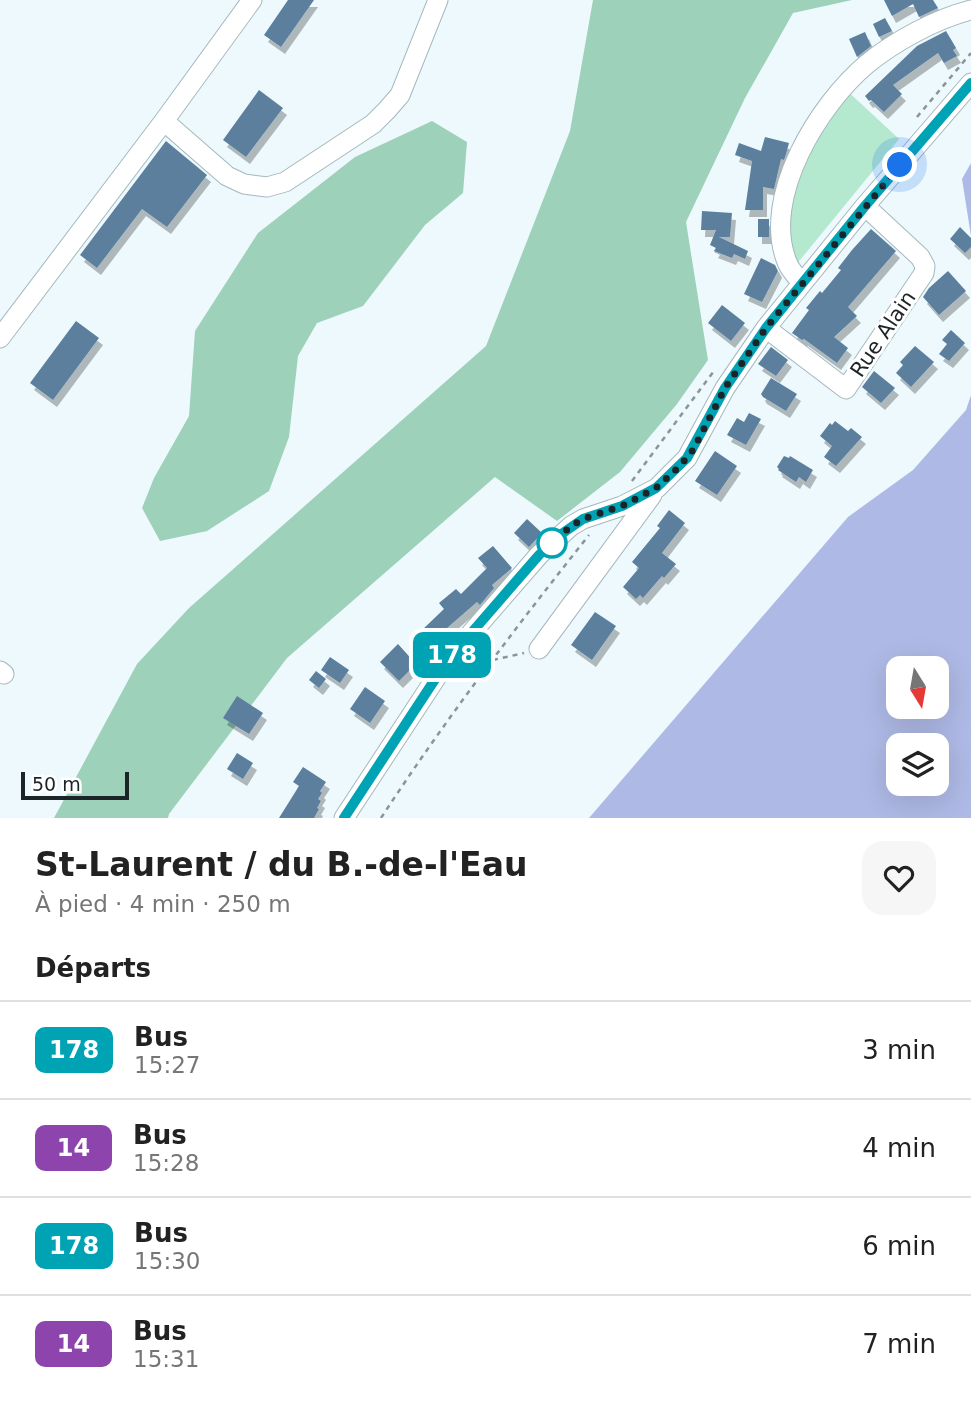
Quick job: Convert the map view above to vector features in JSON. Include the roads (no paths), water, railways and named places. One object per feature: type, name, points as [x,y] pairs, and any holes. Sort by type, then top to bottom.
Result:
[{"type":"street","points":[[0,338],[252,0]]},
{"type":"street","points":[[164,121],[227,176],[244,184],[267,187],[285,182],[373,124],[400,95],[438,0]]},
{"type":"street","points":[[802,284],[791,271],[786,259],[781,238],[780,211],[797,155],[814,127],[843,87],[868,63],[922,29],[971,10]]},
{"type":"street","points":[[539,649],[656,488],[693,450],[725,388],[766,328],[865,206],[971,83]]},
{"type":"street","name":"Rue Alain","points":[[766,328],[846,389],[924,273],[925,266],[920,257],[865,206]]},
{"type":"street","points":[[344,818],[447,661],[539,555],[560,535],[583,519],[622,506],[656,488]]},
{"type":"water","points":[[971,163],[971,236],[962,179]]},
{"type":"water","points":[[971,395],[971,818],[589,818],[848,517],[913,470],[966,410]]}]
